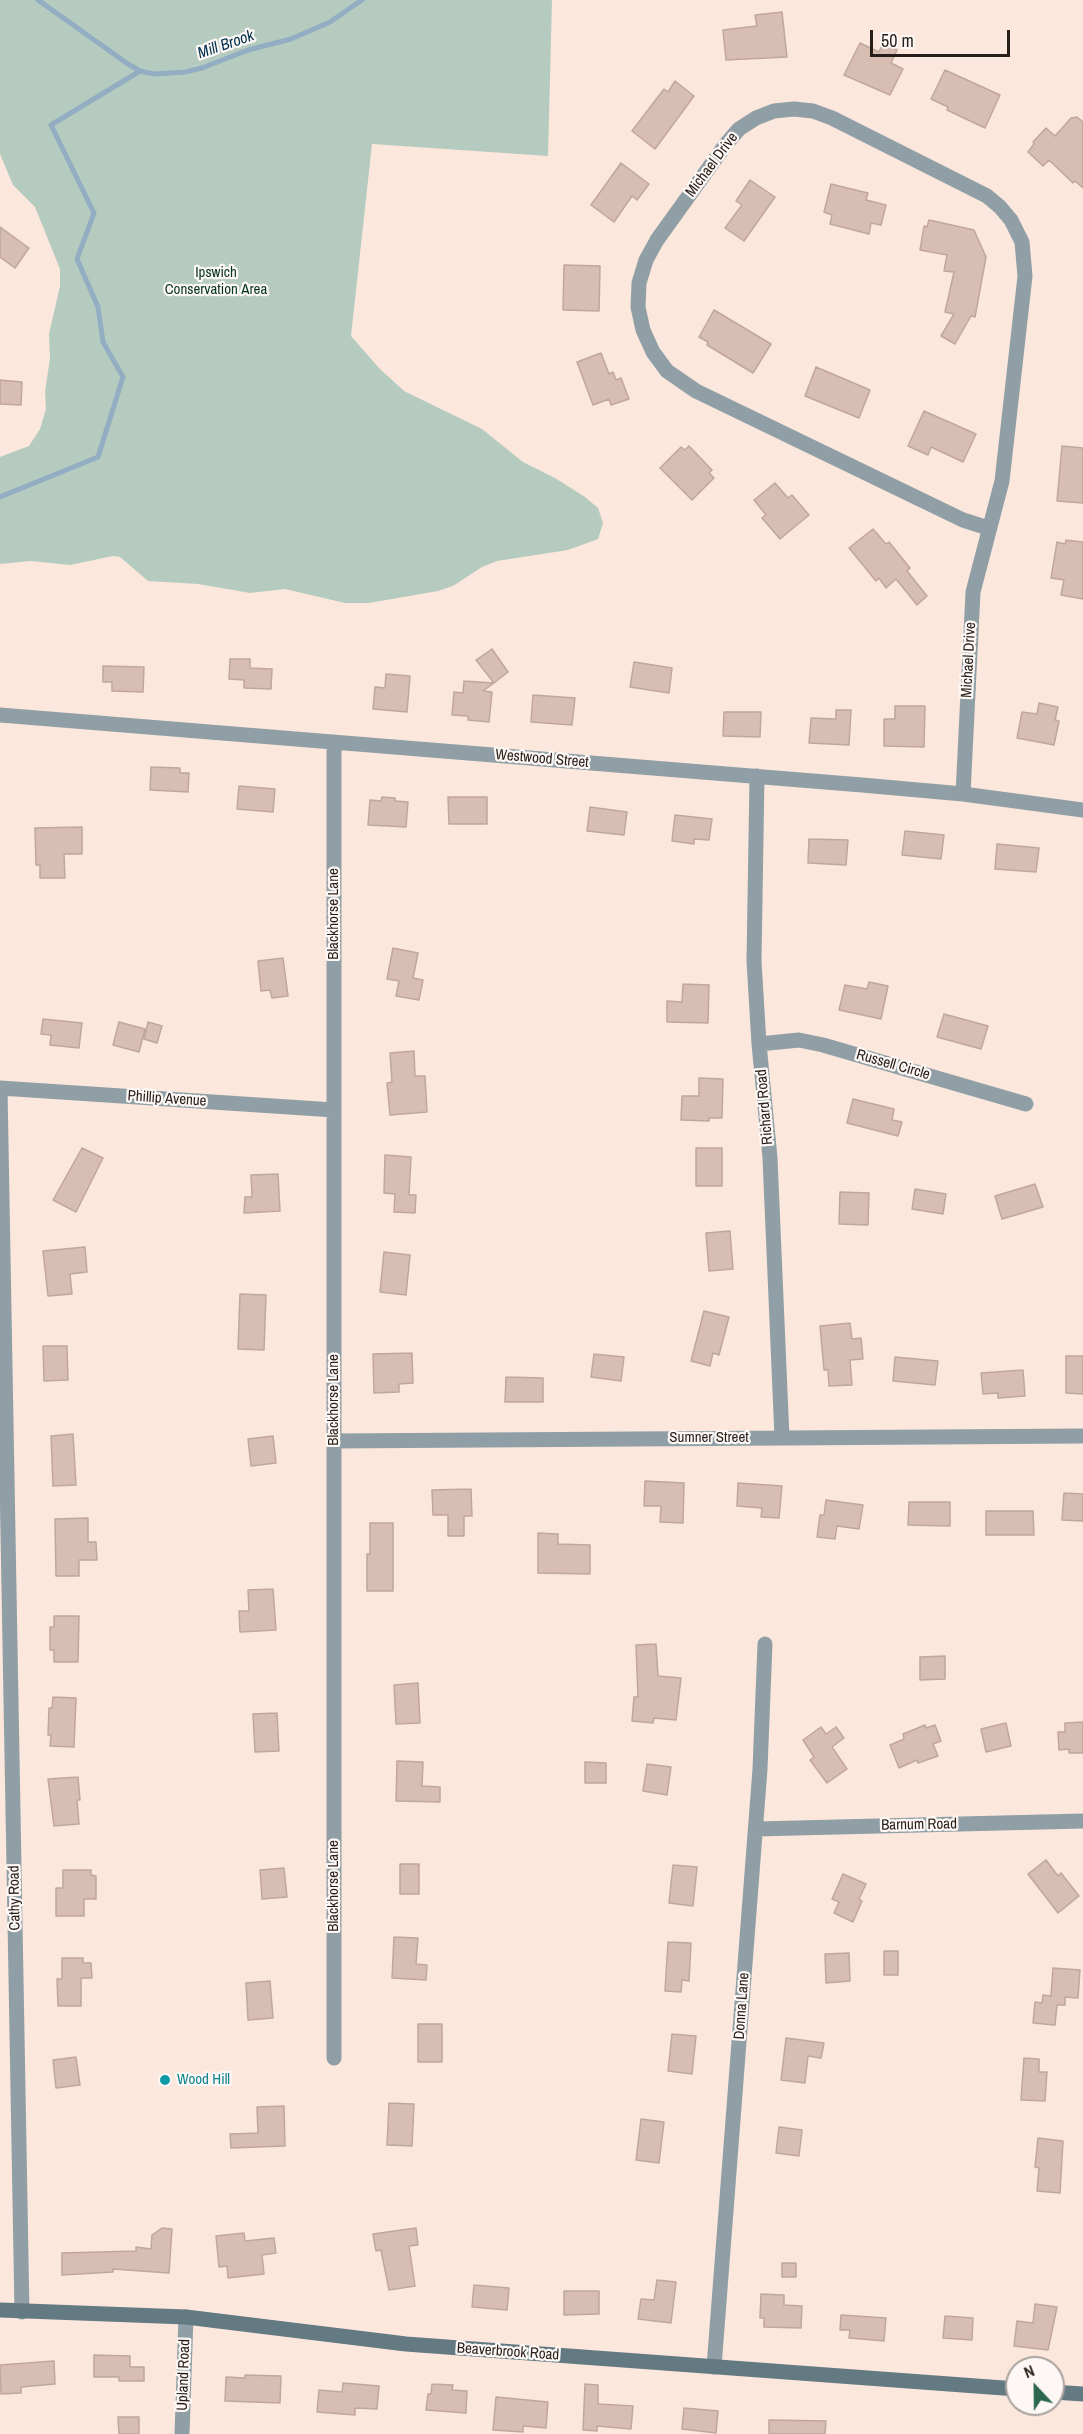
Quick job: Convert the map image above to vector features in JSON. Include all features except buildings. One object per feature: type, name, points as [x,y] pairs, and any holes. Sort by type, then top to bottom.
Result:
[{"type":"street","name":"Michael Drive","points":[[963,794],[973,592],[1002,481],[1025,276],[1024,250],[1016,227],[1006,213],[987,196],[823,114],[803,109],[784,110],[756,118],[739,129],[726,144],[657,240],[646,260],[639,283],[639,307],[643,330],[653,352],[667,371],[696,391],[963,520],[988,528]]},
{"type":"street","name":"Westwood Street","points":[[0,715],[963,794],[1083,810]]},
{"type":"street","name":"Blackhorse Lane","points":[[334,742],[334,2058]]},
{"type":"street","name":"Richard Road","points":[[757,776],[754,944],[759,1044],[770,1158],[782,1438]]},
{"type":"street","name":"Russell Circle","points":[[759,1044],[799,1040],[816,1043],[1026,1104]]},
{"type":"street","name":"Phillip Avenue","points":[[0,1088],[334,1110]]},
{"type":"street","name":"Cathy Road","points":[[0,1088],[8,1936],[22,2312]]},
{"type":"street","name":"Sumner Street","points":[[334,1441],[1083,1436]]},
{"type":"street","name":"Donna Lane","points":[[714,2367],[756,1829],[765,1644]]},
{"type":"street","name":"Barnum Road","points":[[756,1829],[1083,1821]]},
{"type":"street","name":"Beaverbrook Road","points":[[0,2310],[186,2316],[395,2343],[1005,2388]]},
{"type":"street","name":"Upland Road","points":[[182,2434],[186,2316]]},
{"type":"street","points":[[1065,2393],[1083,2394]]},
{"type":"green space","name":"Ipswich Conservation Area","points":[[0,0],[552,0],[548,156],[372,144],[351,336],[379,368],[404,391],[482,429],[523,462],[585,497],[598,508],[603,523],[598,539],[568,550],[497,561],[482,567],[453,586],[438,591],[369,603],[345,603],[285,589],[250,593],[198,584],[148,581],[120,557],[113,556],[70,565],[31,561],[0,564],[0,457],[29,446],[40,429],[46,409],[45,392],[50,358],[49,334],[60,286],[60,269],[35,207],[13,185],[0,154]]},
{"type":"waterway","name":"Mill Brook","points":[[38,0],[128,64],[140,71],[154,74],[185,72],[202,68],[248,50],[291,39],[330,22],[362,0]]},
{"type":"waterway","points":[[0,497],[98,457],[123,377],[103,342],[98,307],[77,259],[94,213],[51,125],[140,71]]},
{"type":"place","name":"Wood Hill","points":[[165,2080]]}]
